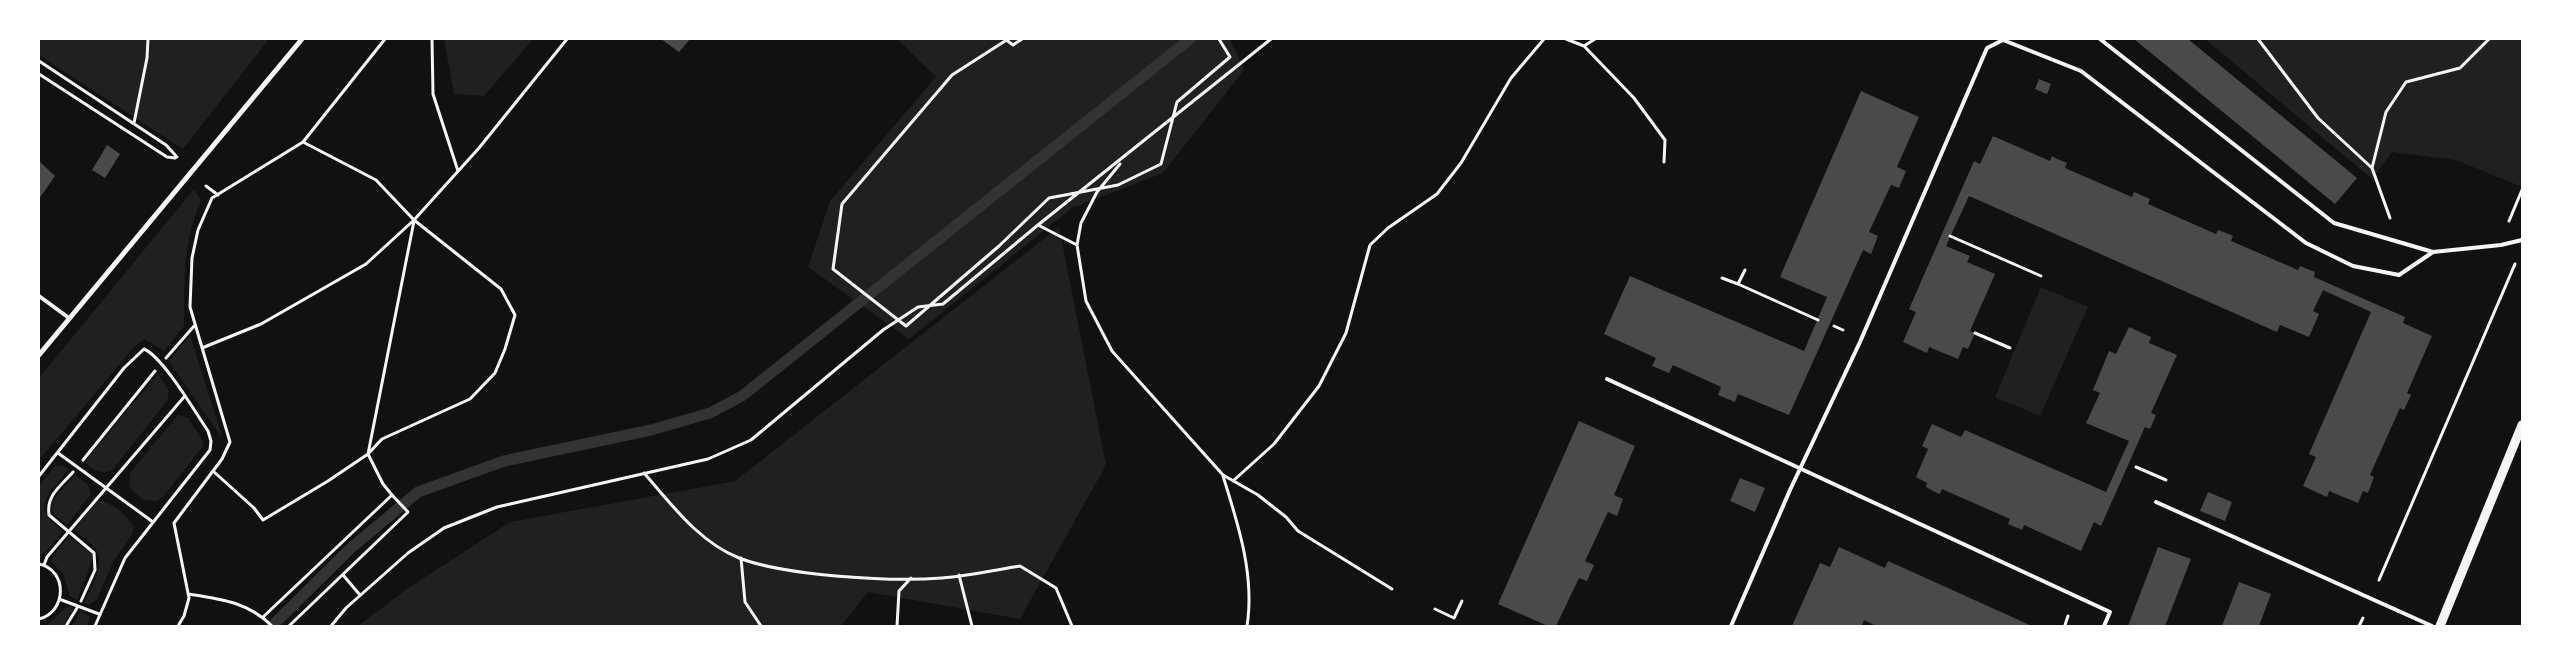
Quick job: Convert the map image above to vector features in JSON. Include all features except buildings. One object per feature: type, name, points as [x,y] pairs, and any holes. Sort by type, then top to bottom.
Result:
[{"type":"street","points":[[39,355],[302,39]]},
{"type":"street","points":[[2440,626],[2522,425]]},
{"type":"lane","points":[[2100,39],[2334,223],[2433,252],[2501,245],[2522,240]]},
{"type":"lane","points":[[1731,626],[1800,468],[1845,374],[1987,48],[2003,40],[2081,71],[2306,244],[2353,266],[2399,275],[2433,252]]},
{"type":"lane","points":[[39,296],[69,318]]},
{"type":"lane","points":[[1607,379],[2110,612],[2104,626]]},
{"type":"lane","points":[[2156,502],[2432,626]]},
{"type":"path","points":[[134,123],[147,58],[148,39]]},
{"type":"path","points":[[178,626],[184,616],[188,594],[174,523],[213,471],[230,442],[190,307],[192,258],[198,230],[212,198],[303,142],[385,39]]},
{"type":"path","points":[[432,39],[433,94],[458,172]]},
{"type":"path","points":[[202,348],[261,324],[366,264],[414,220],[458,172],[567,39]]},
{"type":"path","points":[[1022,39],[1013,45],[1005,40],[952,75],[842,204],[833,269],[906,326],[999,246],[1050,198],[1118,185],[1160,164],[1177,102],[1230,57],[1219,39]]},
{"type":"path","points":[[331,626],[360,596],[408,553],[444,528],[497,507],[708,459],[751,440],[883,330],[918,307],[944,304],[1038,225],[1271,39]]},
{"type":"path","points":[[1233,481],[1274,444],[1319,386],[1346,333],[1370,245],[1388,228],[1436,194],[1461,163],[1511,78],[1544,39]]},
{"type":"path","points":[[1566,39],[1584,46],[1634,98],[1665,140],[1664,162]]},
{"type":"path","points":[[1584,46],[1595,39]]},
{"type":"path","points":[[2258,39],[2318,118],[2372,168],[2399,242]]},
{"type":"path","points":[[2372,168],[2386,112],[2406,82],[2460,68],[2489,39]]},
{"type":"path","points":[[39,61],[166,145],[178,158]]},
{"type":"path","points":[[39,74],[167,157]]},
{"type":"path","points":[[213,471],[254,508],[263,520],[328,482],[368,454],[382,439],[470,399],[495,374],[506,349],[515,315],[501,289],[414,220],[376,180],[303,142]]},
{"type":"path","points":[[1123,159],[1097,192],[1081,224],[1077,245],[1086,302],[1112,351],[1223,475],[1258,495],[1286,517],[1298,531],[1392,589]]},
{"type":"path","points":[[2501,245],[2516,200],[2522,190]]},
{"type":"path","points":[[289,626],[408,512],[383,484],[368,454],[414,220]]},
{"type":"path","points":[[1038,225],[1077,245]]},
{"type":"path","points":[[1950,236],[2041,276]]},
{"type":"path","points":[[2359,626],[2456,406],[2519,256]]},
{"type":"path","points":[[1738,284],[1745,270]]},
{"type":"path","points":[[1722,278],[1818,320]]},
{"type":"path","points":[[166,358],[196,325]]},
{"type":"path","points":[[1975,333],[2010,348]]},
{"type":"path","points":[[39,476],[124,368],[144,349],[152,352],[208,431],[211,442],[210,450],[125,558],[95,626]]},
{"type":"path","points":[[83,460],[155,371]]},
{"type":"path","points":[[44,565],[69,532],[184,397]]},
{"type":"path","points":[[58,453],[105,489],[153,522]]},
{"type":"path","points":[[2136,467],[2166,480]]},
{"type":"path","points":[[73,472],[49,498],[48,506],[49,515],[94,553],[96,561],[95,570],[81,601]]},
{"type":"path","points":[[644,473],[696,531],[741,558],[767,566],[865,578],[942,578],[1020,566],[1056,588],[1072,626]]},
{"type":"path","points":[[1223,475],[1241,531],[1248,579],[1247,626]]},
{"type":"path","points":[[263,617],[392,495]]},
{"type":"path","points":[[741,558],[745,602],[760,626]]},
{"type":"path","points":[[39,564],[44,565],[57,578],[61,587],[60,599],[52,612],[39,619]]},
{"type":"path","points":[[343,574],[360,596]]},
{"type":"path","points":[[959,575],[972,626]]},
{"type":"path","points":[[897,626],[899,591],[912,578]]},
{"type":"path","points":[[188,594],[246,606],[260,614],[272,626]]},
{"type":"path","points":[[60,599],[99,614]]},
{"type":"path","points":[[1435,609],[1454,618],[1462,601]]},
{"type":"path","points":[[66,626],[77,608]]},
{"type":"path","points":[[2065,624],[2070,613]]},
{"type":"shaded area","points":[[39,39],[269,39],[183,149],[39,55]]},
{"type":"shaded area","points":[[444,39],[533,39],[484,96],[454,94]]},
{"type":"shaded area","points":[[897,39],[1230,39],[1244,70],[1163,173],[1072,208],[909,339],[808,267],[830,201],[936,77]]},
{"type":"shaded area","points":[[2205,39],[2522,39],[2522,187],[2456,160],[2392,152],[2372,179]]},
{"type":"shaded area","points":[[194,189],[201,201],[190,232],[186,262],[184,326],[164,351],[144,339],[134,347],[39,460],[39,378]]},
{"type":"shaded area","points":[[1059,227],[1106,465],[1020,619],[868,592],[841,626],[358,626],[407,589],[510,522],[735,481]]},
{"type":"shaded area","points":[[2041,287],[2088,307],[2040,416],[1995,397]]},
{"type":"shaded area","points":[[190,335],[221,433],[222,438],[169,361]]},
{"type":"shaded area","points":[[158,374],[169,391],[167,401],[113,469],[102,472],[84,462]]},
{"type":"shaded area","points":[[178,415],[188,418],[203,441],[203,446],[163,497],[157,501],[143,500],[129,487],[130,473]]},
{"type":"shaded area","points":[[56,465],[69,469],[50,493],[45,507],[47,515],[63,531],[46,551],[39,556],[39,486]]},
{"type":"shaded area","points":[[75,475],[88,485],[91,494],[67,525],[53,512],[51,505],[52,501]]},
{"type":"shaded area","points":[[97,501],[108,503],[119,510],[132,523],[134,528],[130,538],[114,560],[97,599],[89,605],[84,603],[99,568],[98,554],[91,543],[74,530]]},
{"type":"shaded area","points":[[69,536],[91,554],[92,561],[77,600],[70,596],[63,573],[51,561],[54,554]]},
{"type":"shaded area","points":[[70,606],[74,608],[63,626],[43,626],[51,622]]},
{"type":"shaded area","points":[[81,611],[90,617],[87,626],[72,626]]},
{"type":"waterway","points":[[272,626],[351,548],[418,492],[504,461],[651,430],[710,413],[742,396],[1190,39]]}]
